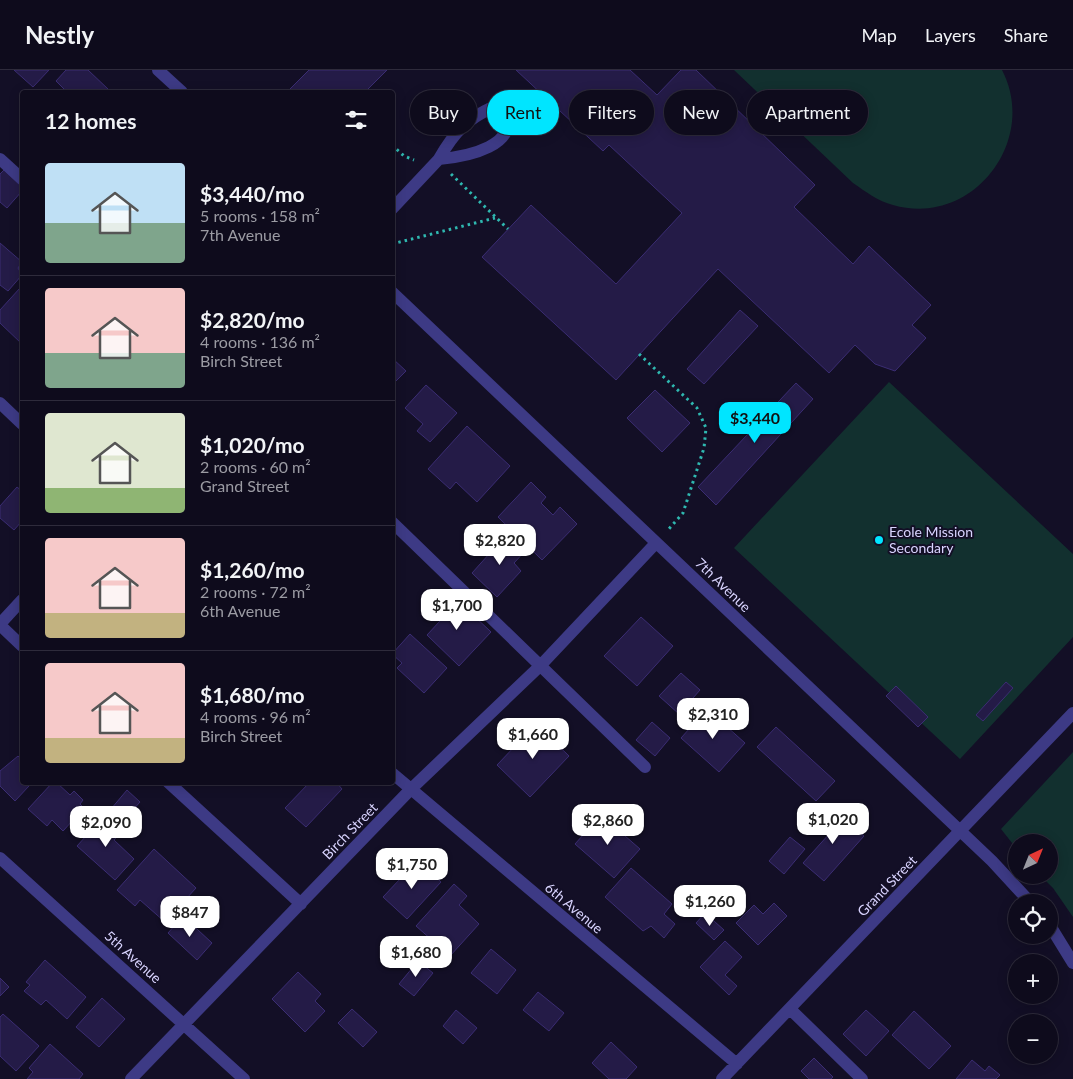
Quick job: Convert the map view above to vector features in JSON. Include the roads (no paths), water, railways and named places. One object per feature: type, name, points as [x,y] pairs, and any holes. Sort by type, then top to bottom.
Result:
[{"type":"street","points":[[158,70],[180,90]]},
{"type":"street","points":[[395,205],[439,159],[451,137],[472,118],[495,106],[504,108],[509,117],[508,128],[500,140],[477,152],[439,159]]},
{"type":"street","points":[[0,159],[20,177]]},
{"type":"street","name":"7th Avenue","points":[[395,295],[992,861],[1023,894]]},
{"type":"street","points":[[0,403],[20,422]]},
{"type":"street","points":[[395,525],[645,767]]},
{"type":"street","name":"Birch Street","points":[[130,1079],[410,790],[540,666],[656,543]]},
{"type":"street","points":[[20,602],[0,625],[20,644]]},
{"type":"street","name":"Grand Street","points":[[722,1079],[1073,713]]},
{"type":"street","name":"6th Avenue","points":[[395,776],[737,1064]]},
{"type":"street","points":[[171,785],[300,904]]},
{"type":"street","name":"5th Avenue","points":[[0,858],[184,1022],[244,1079]]},
{"type":"street","points":[[1058,939],[1073,963]]},
{"type":"street","points":[[790,1009],[862,1079]]},
{"type":"place","name":"Ecole Mission Secondary","points":[[879,540]]}]
